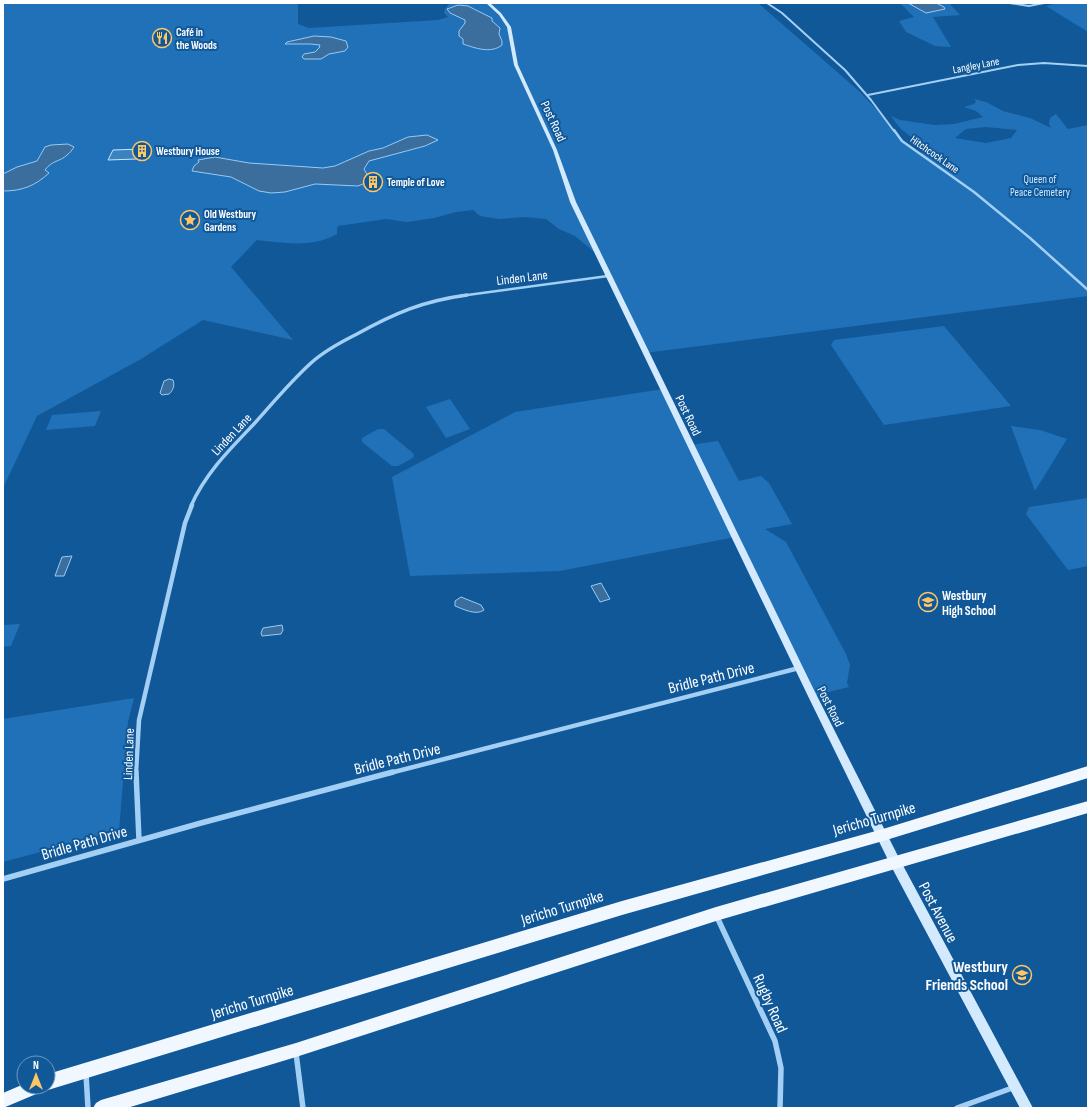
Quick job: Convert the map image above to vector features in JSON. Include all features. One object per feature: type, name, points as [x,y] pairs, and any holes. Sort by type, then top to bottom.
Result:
[{"type":"main road","name":"Post Road","points":[[488,3],[500,14],[509,27],[518,71],[555,150],[573,202],[882,835]]},
{"type":"main road","name":"Jericho Turnpike","points":[[56,1079],[622,908],[882,835],[1088,772]]},
{"type":"main road","points":[[102,1108],[296,1050],[716,914],[1088,807]]},
{"type":"main road","name":"Post Avenue","points":[[882,835],[1027,1108]]},
{"type":"main road","points":[[3,1101],[17,1095]]},
{"type":"street","name":"Hitchcock Lane","points":[[767,3],[787,18],[845,70],[868,95],[902,142],[974,192],[1030,238],[1088,290]]},
{"type":"street","points":[[1009,3],[1029,6],[1044,3]]},
{"type":"street","name":"Langley Lane","points":[[868,95],[1018,65],[1044,63],[1088,66]]},
{"type":"street","name":"Linden Lane","points":[[139,840],[136,769],[139,720],[186,522],[194,497],[204,480],[217,463],[311,363],[340,342],[384,319],[412,307],[447,298],[608,276]]},
{"type":"street","name":"Bridle Path Drive","points":[[3,879],[139,840],[324,790],[800,668]]},
{"type":"street","name":"Rugby Road","points":[[716,914],[775,1041],[781,1068],[780,1108]]},
{"type":"street","points":[[296,1050],[303,1108]]},
{"type":"street","points":[[86,1070],[88,1108]]},
{"type":"street","points":[[957,1108],[1015,1087]]},
{"type":"green space","name":"Queen of Peace Cemetery","points":[[3,3],[298,3],[298,24],[309,28],[438,20],[448,17],[444,13],[445,9],[450,3],[758,3],[859,91],[877,110],[902,141],[922,156],[922,151],[918,144],[901,129],[891,116],[900,120],[935,125],[954,124],[983,117],[976,111],[964,107],[974,104],[976,102],[974,99],[986,102],[1003,111],[1030,118],[1051,128],[1049,124],[1050,118],[1056,114],[1068,129],[1088,125],[1088,296],[645,353],[599,256],[575,236],[559,229],[546,219],[525,217],[499,219],[480,216],[473,210],[407,222],[386,219],[338,226],[337,234],[308,243],[257,240],[231,267],[293,340],[203,320],[141,359],[37,416],[3,488]],"holes":[[[458,5],[468,6],[480,11],[465,20],[450,13]],[[986,127],[1017,130],[1011,138],[986,143],[955,138],[966,129]]]},
{"type":"green space","points":[[900,3],[908,3],[926,13],[944,7],[936,3],[949,3],[960,15],[933,17],[951,47],[935,46],[906,32],[899,21],[914,17]]},
{"type":"green space","points":[[1058,3],[1084,3],[1088,5],[1088,32],[1046,6]]},
{"type":"green space","points":[[944,326],[1011,406],[884,425],[831,345],[834,340]]},
{"type":"green space","points":[[663,389],[690,445],[718,441],[739,481],[761,476],[769,483],[792,524],[765,529],[786,542],[846,654],[850,665],[847,683],[849,687],[812,696],[735,537],[560,571],[410,576],[392,477],[515,412]]},
{"type":"green space","points":[[450,399],[470,429],[446,438],[426,407]]},
{"type":"green space","points":[[101,411],[95,426],[46,430],[52,415]]},
{"type":"green space","points":[[1011,426],[1040,430],[1067,439],[1035,491]]},
{"type":"green space","points":[[378,429],[384,429],[414,454],[413,458],[398,466],[392,466],[362,442],[362,438]]},
{"type":"green space","points":[[1088,498],[1088,566],[1068,570],[1026,514],[1029,507]]},
{"type":"green space","points":[[20,624],[11,646],[3,647],[3,625]]},
{"type":"green space","points":[[134,698],[128,722],[119,831],[3,862],[3,719]]},
{"type":"shaded area","points":[[908,3],[936,3],[945,9],[926,13]]},
{"type":"shaded area","points":[[458,5],[468,6],[492,18],[492,21],[500,28],[499,34],[502,45],[498,48],[488,50],[463,44],[463,39],[459,36],[459,31],[465,23],[465,20],[450,13],[447,9]]},
{"type":"shaded area","points":[[314,36],[331,37],[346,41],[348,47],[345,51],[329,54],[321,59],[304,59],[302,57],[304,54],[315,52],[320,45],[285,44],[287,42]]},
{"type":"shaded area","points":[[427,135],[438,140],[425,146],[369,161],[364,169],[368,176],[363,184],[358,186],[315,184],[285,192],[271,193],[259,191],[231,177],[192,171],[194,166],[199,162],[198,160],[215,157],[249,163],[323,168],[335,166],[369,151],[383,148],[408,137]]},
{"type":"shaded area","points":[[68,144],[74,147],[64,157],[48,167],[45,170],[49,173],[39,181],[22,189],[3,191],[3,174],[17,167],[37,161],[45,147],[51,145]]},
{"type":"shaded area","points":[[169,379],[173,380],[173,390],[169,394],[162,395],[160,393],[164,381]]},
{"type":"shaded area","points":[[72,556],[64,576],[55,576],[62,557]]},
{"type":"shaded area","points":[[601,583],[610,599],[600,602],[591,586]]},
{"type":"shaded area","points":[[461,597],[481,605],[484,610],[481,612],[473,612],[455,606],[455,601]]},
{"type":"shaded area","points":[[282,625],[283,630],[281,634],[262,636],[261,633],[263,628]]},
{"type":"building","points":[[142,149],[137,159],[108,160],[113,150]]},
{"type":"place","name":"Café in the Woods","points":[[162,38]]},
{"type":"place","name":"Westbury House","points":[[142,151]]},
{"type":"place","name":"Temple of Love","points":[[373,182]]},
{"type":"place","name":"Old Westbury Gardens","points":[[190,220]]},
{"type":"place","name":"Westbury High School","points":[[928,602]]},
{"type":"place","name":"Westbury Friends School","points":[[1022,975]]}]
